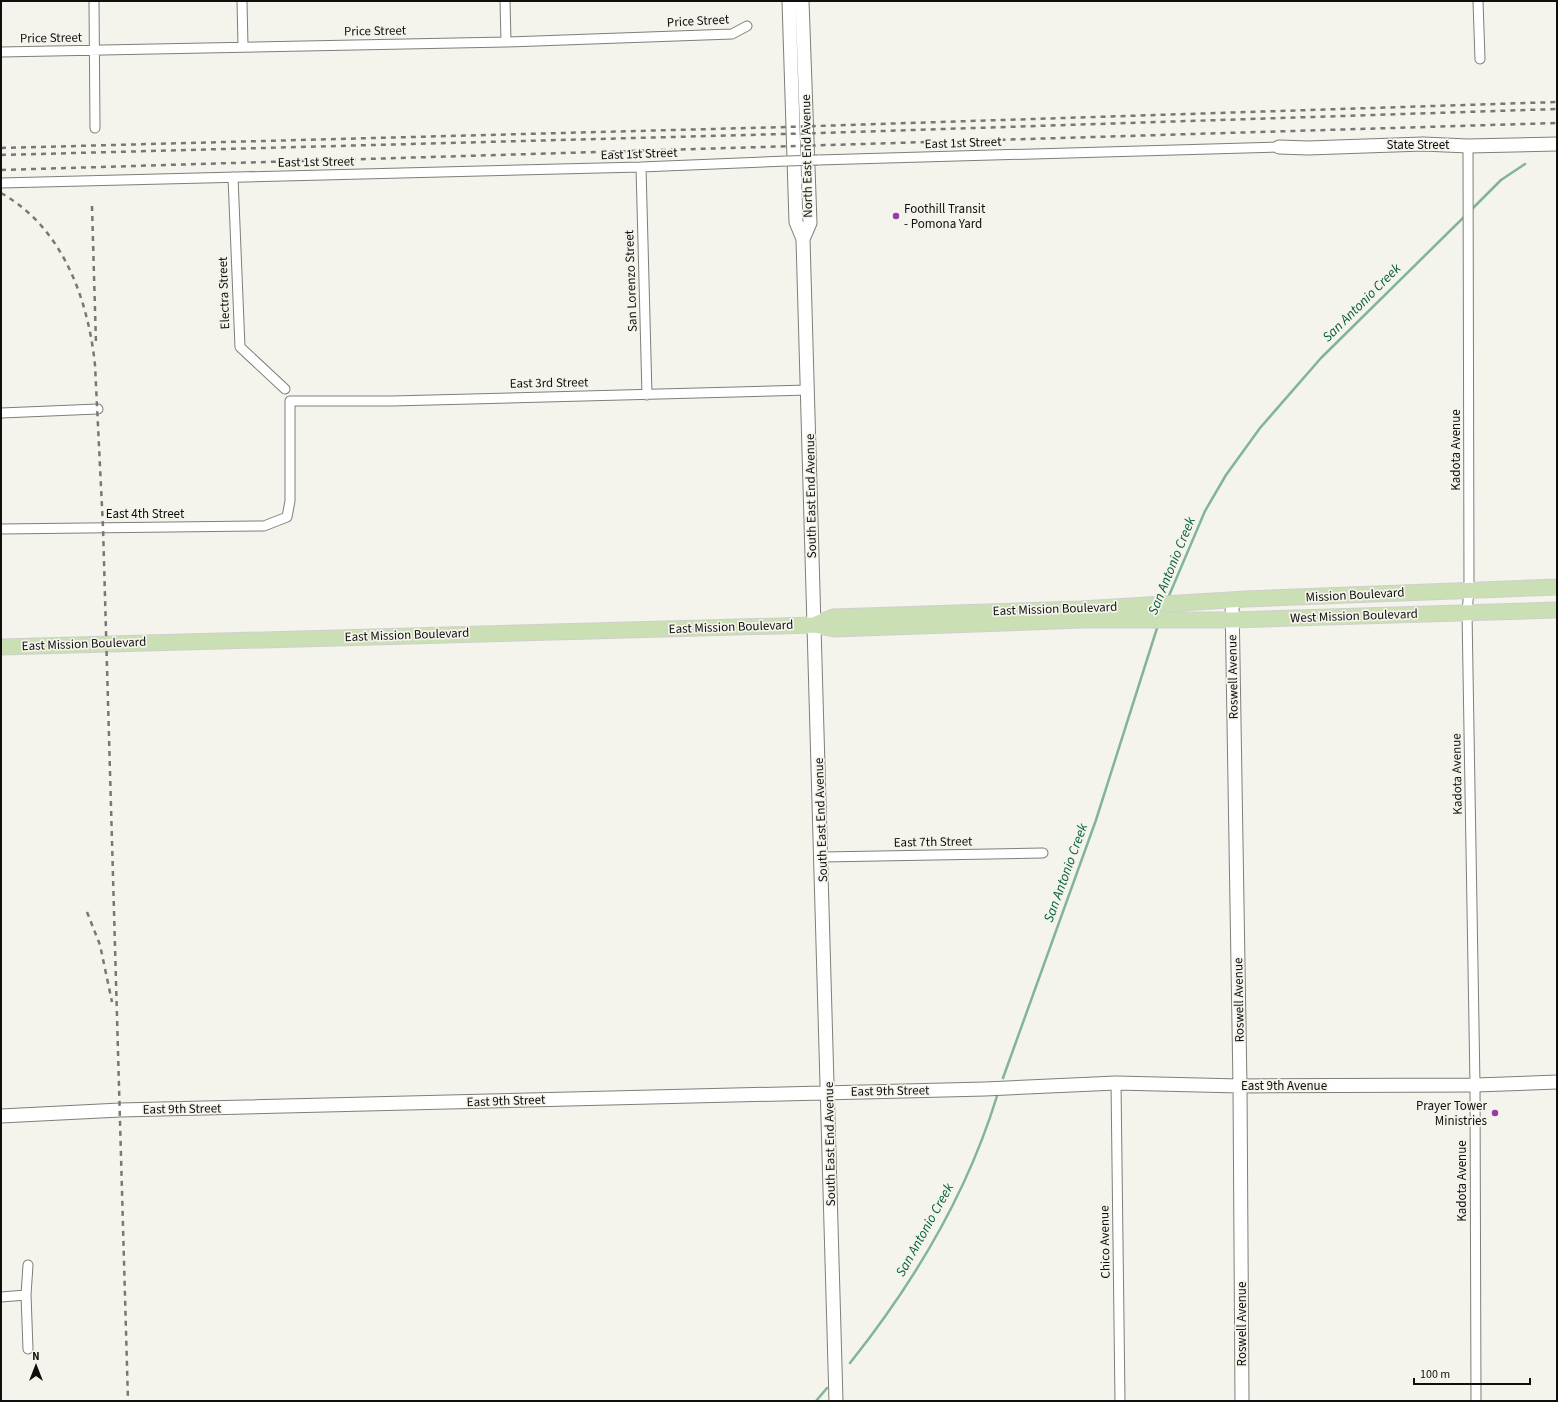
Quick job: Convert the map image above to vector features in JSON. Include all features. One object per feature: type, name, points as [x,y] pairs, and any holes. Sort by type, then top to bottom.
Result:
[{"type":"main road","name":"Mission Boulevard","points":[[1152,605],[1232,600],[1557,587]]},
{"type":"main road","name":"East Mission Boulevard","points":[[814,625],[833,617],[1152,605]]},
{"type":"main road","name":"West Mission Boulevard","points":[[1152,620],[1232,620],[1557,610]]},
{"type":"main road","name":"East Mission Boulevard","points":[[1,647],[814,625],[834,628],[1084,620],[1152,620]]},
{"type":"street","points":[[94,1],[95,128]]},
{"type":"street","points":[[242,1],[244,46]]},
{"type":"street","points":[[505,1],[506,42]]},
{"type":"street","name":"North East End Avenue","points":[[789,1],[796,222],[803,239]]},
{"type":"street","name":"North East End Avenue","points":[[802,1],[810,222],[803,239]]},
{"type":"street","points":[[1478,1],[1480,59]]},
{"type":"street","name":"Price Street","points":[[1,52],[506,42],[732,34],[747,26]]},
{"type":"street","name":"State Street","points":[[1279,147],[1308,148],[1423,144],[1468,146],[1557,144]]},
{"type":"street","name":"Kadota Avenue","points":[[1468,146],[1469,590],[1467,612],[1475,1085],[1476,1401]]},
{"type":"street","name":"East 1st Street","points":[[1,183],[641,167],[818,160],[1279,147]]},
{"type":"street","name":"San Lorenzo Street","points":[[641,167],[647,395]]},
{"type":"street","name":"Electra Street","points":[[233,177],[240,347],[285,389]]},
{"type":"street","name":"South East End Avenue","points":[[803,239],[814,625],[823,857],[836,1401]]},
{"type":"street","name":"East 3rd Street","points":[[287,517],[290,501],[290,401],[647,395],[808,390]]},
{"type":"street","points":[[1,413],[98,410]]},
{"type":"street","name":"East 4th Street","points":[[1,530],[264,526],[287,517]]},
{"type":"street","name":"Roswell Avenue","points":[[1232,600],[1240,1086],[1242,1401]]},
{"type":"street","name":"East 7th Street","points":[[823,857],[1043,853]]},
{"type":"street","name":"East 9th Avenue","points":[[1010,1088],[1116,1083],[1240,1086],[1475,1085],[1557,1082]]},
{"type":"street","name":"Chico Avenue","points":[[1116,1083],[1120,1401]]},
{"type":"street","name":"East 9th Street","points":[[1,1116],[120,1110],[1010,1088]]},
{"type":"street","points":[[28,1265],[26,1295],[28,1349]]},
{"type":"street","points":[[1,1296],[26,1295]]},
{"type":"waterway","name":"San Antonio Creek","points":[[1471,210],[1501,180],[1525,164]]},
{"type":"waterway","name":"San Antonio Creek","points":[[1168,598],[1205,511],[1226,475],[1260,428],[1321,358],[1466,215]]},
{"type":"waterway","name":"San Antonio Creek","points":[[1003,1078],[1096,820],[1158,625]]},
{"type":"waterway","name":"San Antonio Creek","points":[[850,1363],[895,1302],[936,1237],[970,1168],[985,1132],[997,1096]]},
{"type":"waterway","name":"San Antonio Creek","points":[[816,1401],[827,1388]]},
{"type":"railway","points":[[1,148],[786,127],[1557,102]]},
{"type":"railway","points":[[1,155],[821,133],[1557,109]]},
{"type":"railway","points":[[1,170],[1557,123]]},
{"type":"railway","points":[[1,193],[22,207],[40,225],[56,245],[78,290],[86,315],[95,365],[103,527],[128,1401]]},
{"type":"railway","points":[[92,206],[96,344]]},
{"type":"railway","points":[[87,912],[100,945],[112,1002]]},
{"type":"place","name":"Foothill Transit - Pomona Yard","points":[[896,216]]},
{"type":"place","name":"Prayer Tower Ministries","points":[[1495,1113]]}]
